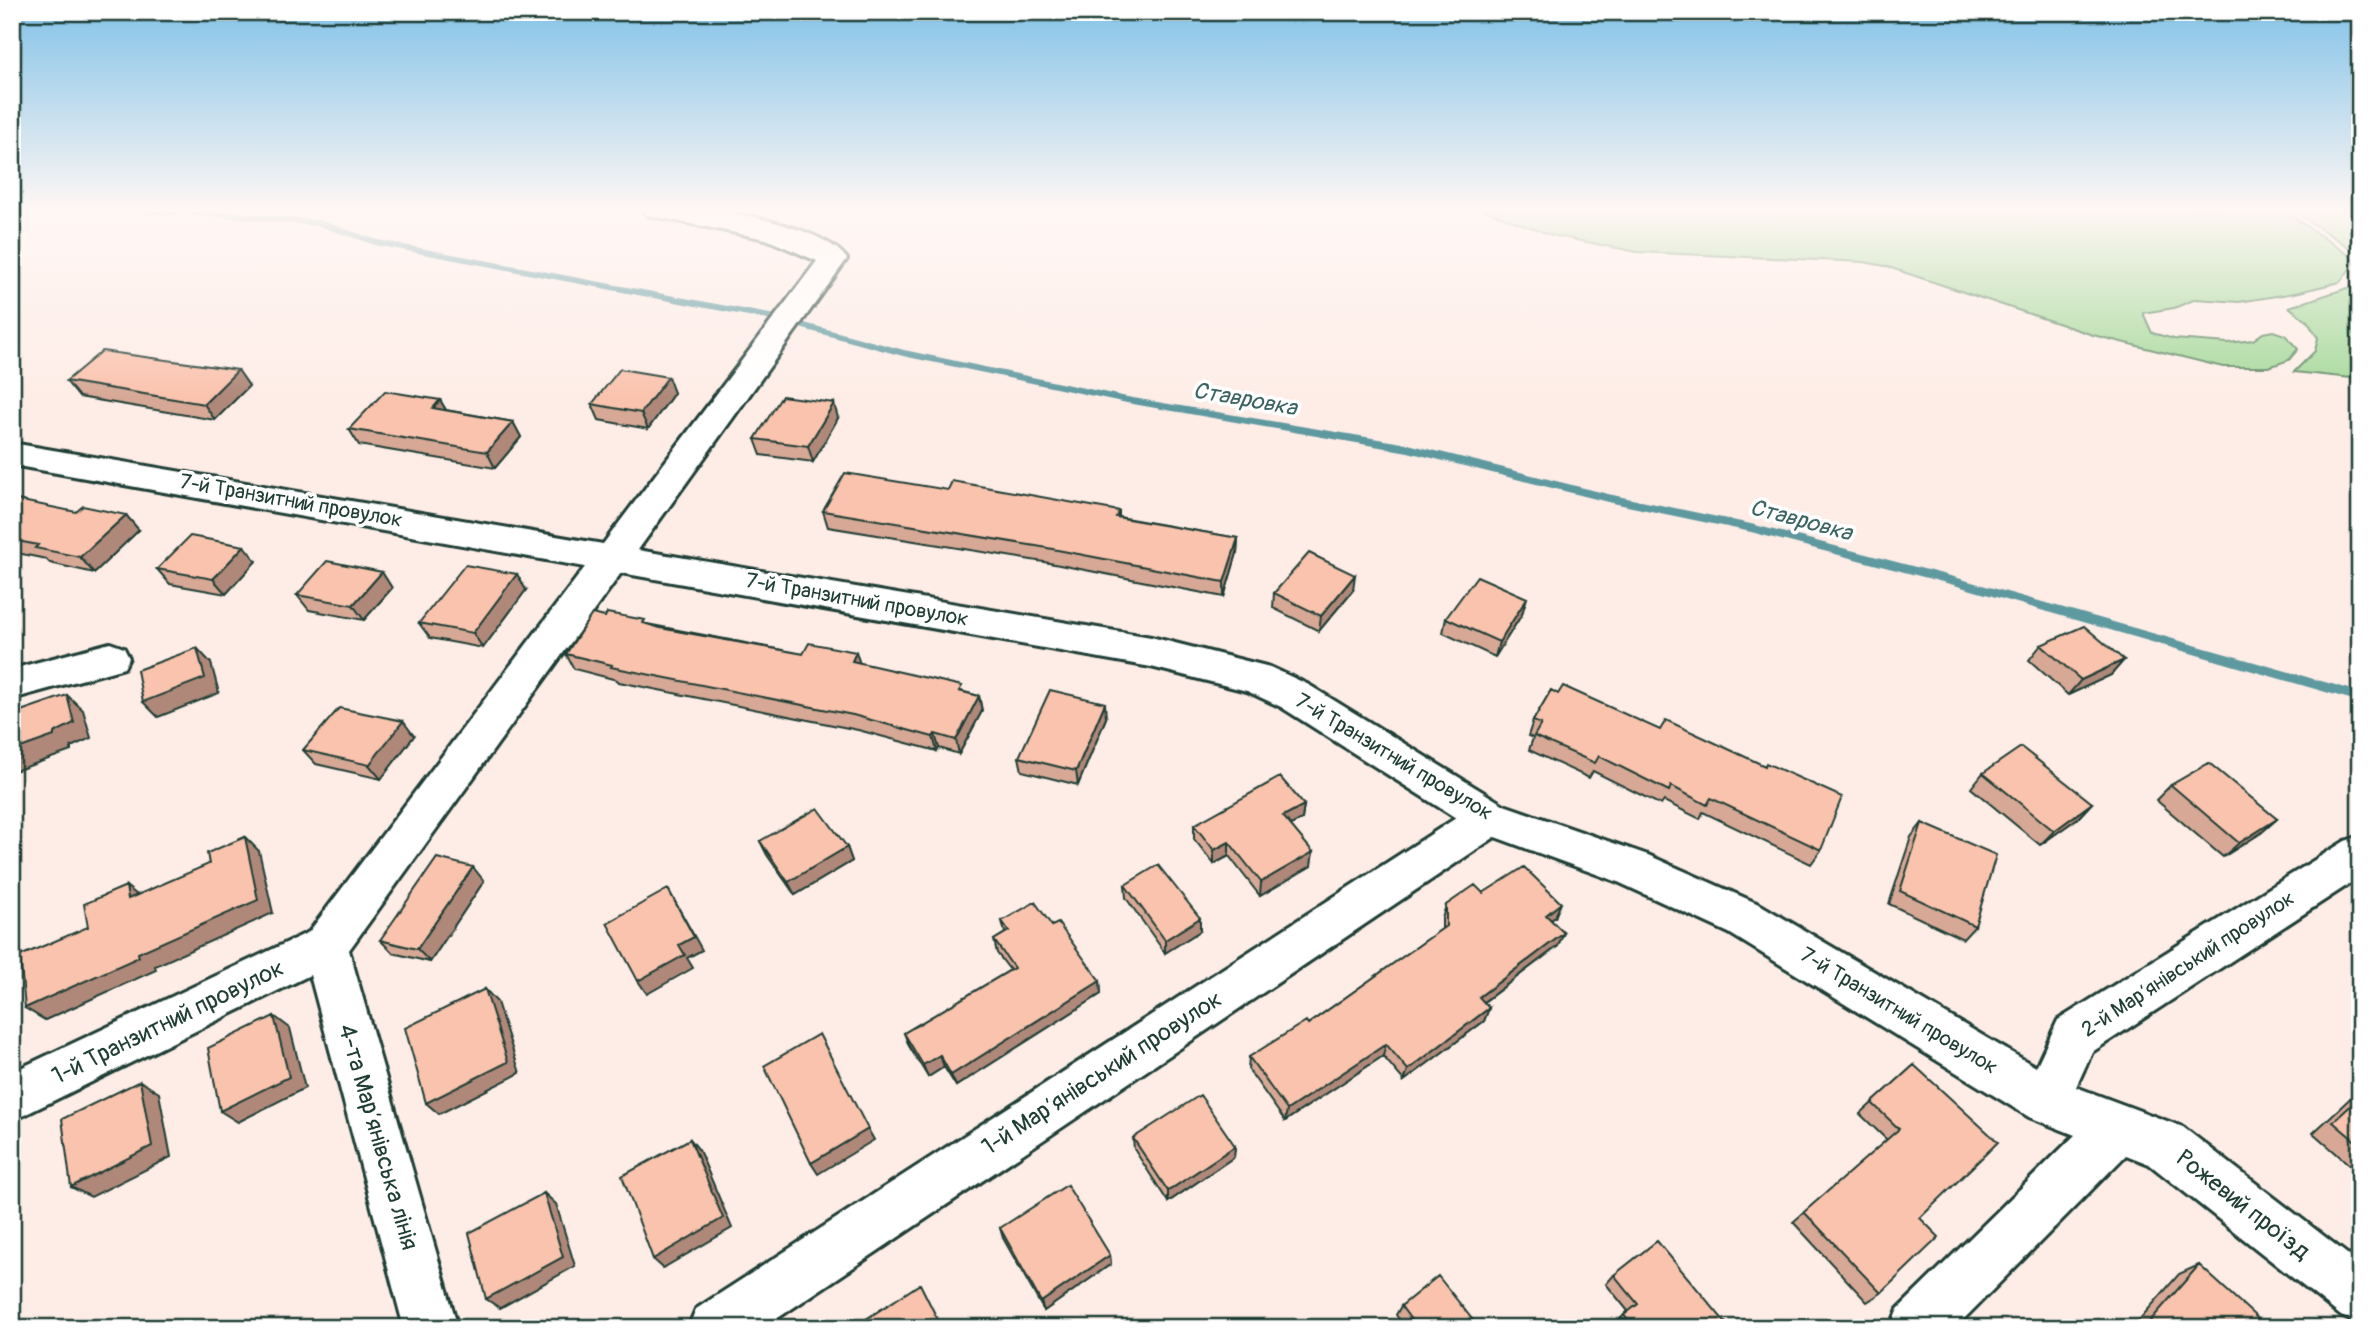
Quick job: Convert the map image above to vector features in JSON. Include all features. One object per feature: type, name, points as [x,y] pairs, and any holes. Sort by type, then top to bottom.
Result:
[{"type":"street","points":[[325,946],[824,272]]},
{"type":"street","name":"7-й Транзитний провулок","points":[[12,454],[612,556],[1215,665],[1256,678],[1296,696],[1490,818],[1633,868],[1745,919],[2046,1100],[2117,1129]]},
{"type":"street","points":[[12,684],[110,658]]},
{"type":"street","name":"1-й Марʼянівський провулок","points":[[715,1328],[1490,818]]},
{"type":"street","name":"2-й Марʼянівський провулок","points":[[2046,1100],[2075,1036],[2360,853]]},
{"type":"street","name":"1-й Транзитний провулок","points":[[12,1097],[325,946]]},
{"type":"street","name":"4-та Марʼянівська лінія","points":[[325,946],[431,1328]]},
{"type":"street","points":[[1917,1328],[2117,1129]]},
{"type":"street","name":"Рожевий проїзд","points":[[2117,1129],[2165,1145],[2360,1297]]},
{"type":"green space","points":[[1902,272],[2348,272],[2340,282],[2295,293],[2239,302],[2196,299],[2174,308],[2143,313],[2152,333],[2174,339],[2228,343],[2253,340],[2263,333],[2273,331],[2285,335],[2298,349],[2289,360],[2269,367],[2223,367],[2093,335]]},
{"type":"green space","points":[[2360,284],[2360,379],[2294,372],[2315,351],[2318,338],[2307,321],[2289,307]]},
{"type":"building","points":[[102,351],[238,370],[204,404],[66,381]]},
{"type":"building","points":[[620,369],[668,377],[641,413],[592,404]]},
{"type":"building","points":[[385,391],[440,400],[433,408],[513,422],[487,452],[349,429]]},
{"type":"building","points":[[782,396],[834,403],[808,446],[755,439]]},
{"type":"building","points":[[845,473],[948,490],[952,481],[1119,511],[1116,517],[1238,538],[1224,582],[1042,547],[823,511]]},
{"type":"building","points":[[12,499],[76,512],[83,506],[126,515],[80,557],[35,548],[38,545],[12,540]]},
{"type":"building","points":[[190,536],[244,546],[213,579],[157,569]]},
{"type":"building","points":[[1309,553],[1355,575],[1321,616],[1274,593]]},
{"type":"building","points":[[327,561],[382,572],[353,605],[297,595]]},
{"type":"building","points":[[465,565],[517,574],[473,633],[419,623]]},
{"type":"building","points":[[1477,576],[1527,598],[1499,642],[1446,618]]},
{"type":"building","points":[[607,613],[645,620],[643,623],[660,628],[803,654],[809,643],[856,652],[852,661],[962,686],[959,691],[979,696],[956,740],[935,734],[933,737],[853,715],[611,667],[612,665],[566,654],[592,614],[605,617]]},
{"type":"building","points":[[2084,626],[2124,660],[2081,680],[2041,645]]},
{"type":"building","points":[[197,648],[205,678],[143,702],[137,670]]},
{"type":"building","points":[[1563,686],[1660,730],[1666,720],[1765,766],[1766,763],[1842,797],[1821,850],[1711,798],[1707,805],[1671,786],[1669,791],[1599,756],[1595,763],[1534,736],[1541,724],[1533,721],[1551,690],[1558,694]]},
{"type":"building","points":[[1050,690],[1105,703],[1076,771],[1019,757]]},
{"type":"building","points":[[67,695],[74,723],[54,733],[54,736],[12,751],[12,714]]},
{"type":"building","points":[[339,708],[403,721],[369,765],[303,750]]},
{"type":"building","points":[[2021,747],[2092,803],[2054,831],[1983,773]]},
{"type":"building","points":[[2209,763],[2277,819],[2239,843],[2171,785]]},
{"type":"building","points":[[1280,777],[1304,805],[1283,816],[1313,852],[1261,882],[1229,842],[1214,850],[1194,825]]},
{"type":"building","points":[[818,808],[847,847],[788,882],[760,841]]},
{"type":"building","points":[[1922,823],[1996,855],[1975,926],[1900,891]]},
{"type":"building","points":[[245,837],[258,900],[138,953],[139,957],[25,1008],[20,956],[88,927],[84,904],[126,886],[128,899],[209,864],[207,853]]},
{"type":"building","points":[[437,858],[473,867],[417,949],[380,940]]},
{"type":"building","points":[[1158,865],[1200,918],[1165,940],[1125,885]]},
{"type":"building","points":[[1524,867],[1561,903],[1546,915],[1564,933],[1479,997],[1489,1008],[1408,1070],[1386,1044],[1287,1110],[1249,1057],[1306,1021],[1308,1024],[1446,926],[1446,905],[1475,885],[1483,893]]},
{"type":"building","points":[[668,889],[694,937],[679,945],[685,955],[638,981],[607,923]]},
{"type":"building","points":[[1035,902],[1052,926],[1058,923],[1100,981],[951,1075],[940,1055],[923,1065],[904,1033],[1014,968],[994,940],[1009,931],[1002,921]]},
{"type":"building","points":[[485,989],[508,1062],[426,1103],[405,1028]]},
{"type":"building","points":[[274,1016],[289,1077],[220,1111],[208,1048]]},
{"type":"building","points":[[819,1034],[868,1129],[811,1163],[764,1066]]},
{"type":"building","points":[[1914,1065],[1998,1142],[1920,1218],[1939,1237],[1881,1293],[1804,1212],[1899,1129],[1872,1103]]},
{"type":"building","points":[[140,1081],[152,1146],[71,1187],[62,1119]]},
{"type":"building","points":[[1200,1095],[1235,1146],[1168,1191],[1133,1138]]},
{"type":"building","points":[[2360,1097],[2360,1145],[2333,1122]]},
{"type":"building","points":[[690,1139],[723,1218],[653,1259],[622,1176]]},
{"type":"building","points":[[1067,1185],[1110,1255],[1041,1302],[1000,1228]]},
{"type":"building","points":[[544,1193],[563,1257],[486,1299],[469,1233]]},
{"type":"building","points":[[1657,1241],[1730,1328],[1634,1328],[1624,1315],[1638,1304],[1614,1275]]},
{"type":"building","points":[[2199,1265],[2265,1325],[2262,1328],[2144,1328]]},
{"type":"building","points":[[1438,1276],[1479,1328],[1417,1328],[1401,1306]]},
{"type":"building","points":[[920,1284],[942,1328],[854,1327]]},
{"type":"waterway","name":"Ставровка","points":[[531,272],[775,318],[903,353],[1127,400],[1408,448],[1608,498],[1751,528],[1954,581],[2360,697]]}]
